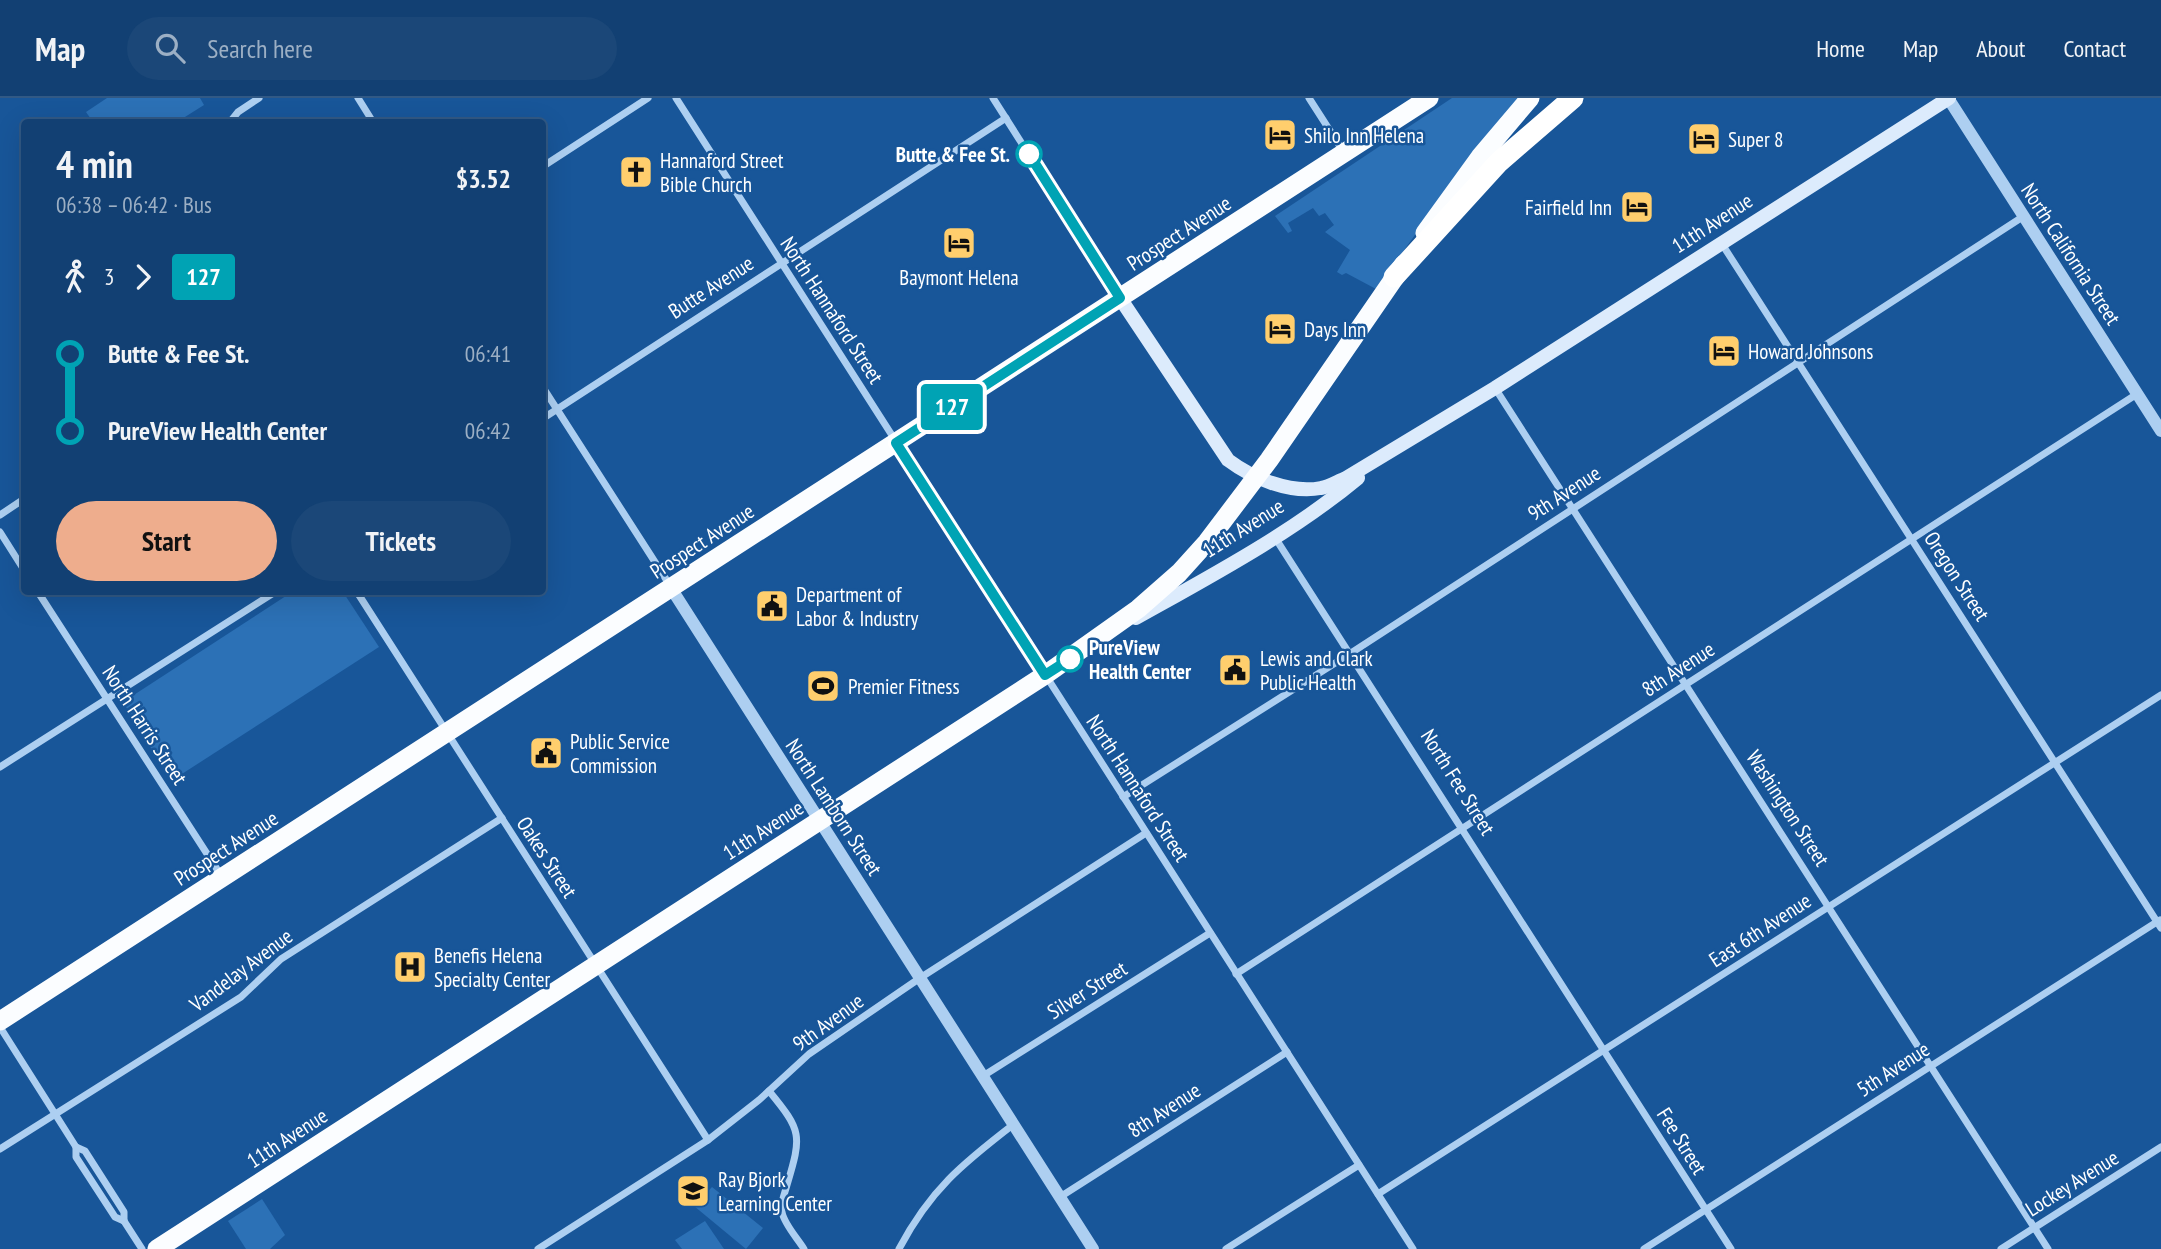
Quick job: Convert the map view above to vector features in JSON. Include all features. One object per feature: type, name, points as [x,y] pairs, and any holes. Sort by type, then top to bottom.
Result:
[{"type":"highway","name":"Prospect Avenue","points":[[0,1021],[1429,98]]},
{"type":"highway","points":[[1095,641],[1138,609],[1179,573],[1212,536],[1257,477],[1472,168],[1530,98]]},
{"type":"highway","points":[[1394,277],[1499,162],[1573,98]]},
{"type":"highway","name":"11th Avenue","points":[[157,1249],[1095,641]]},
{"type":"main road","name":"11th Avenue","points":[[1257,477],[1293,489],[1321,488],[1346,478],[1495,388],[1948,98]]},
{"type":"main road","points":[[1120,298],[1228,460],[1257,477]]},
{"type":"main road","name":"11th Avenue","points":[[1095,641],[1195,585],[1331,500],[1393,450]]},
{"type":"street","points":[[232,119],[238,112],[260,98]]},
{"type":"street","points":[[358,98],[371,119]]},
{"type":"street","points":[[546,164],[649,98]]},
{"type":"street","name":"North Hannaford Street","points":[[676,98],[1413,1249]]},
{"type":"street","points":[[993,98],[1120,298]]},
{"type":"street","points":[[1309,98],[1344,153]]},
{"type":"street","name":"North California Street","points":[[1948,98],[2161,431]]},
{"type":"street","name":"Butte Avenue","points":[[546,416],[1006,118]]},
{"type":"street","name":"9th Avenue","points":[[1123,797],[1351,653],[2024,216]]},
{"type":"street","name":"Oregon Street","points":[[1722,244],[2160,923]]},
{"type":"street","name":"Washington Street","points":[[1495,388],[1688,684],[2048,1249]]},
{"type":"street","name":"North Lamborn Street","points":[[546,392],[1093,1249]]},
{"type":"street","name":"8th Avenue","points":[[1236,974],[2137,394]]},
{"type":"street","points":[[0,515],[21,501]]},
{"type":"street","points":[[0,531],[21,565]]},
{"type":"street","name":"North Fee Street","points":[[1274,536],[1605,1051]]},
{"type":"street","name":"North Harris Street","points":[[40,595],[222,877]]},
{"type":"street","points":[[0,767],[270,595]]},
{"type":"street","name":"Oakes Street","points":[[359,595],[708,1140]]},
{"type":"street","name":"East 6th Avenue","points":[[1378,1194],[2161,695]]},
{"type":"street","name":"Vandelay Avenue","points":[[0,1149],[241,997],[281,959],[502,818]]},
{"type":"street","name":"9th Avenue","points":[[538,1249],[708,1140],[769,1091],[809,1054],[920,978],[1146,833]]},
{"type":"street","name":"5th Avenue","points":[[1644,1249],[2160,923]]},
{"type":"street","name":"Silver Street","points":[[983,1076],[1210,933]]},
{"type":"street","points":[[0,1027],[76,1147],[76,1157],[95,1187],[115,1217],[124,1221],[142,1249]]},
{"type":"street","name":"Fee Street","points":[[1605,1051],[1731,1249]]},
{"type":"street","name":"8th Avenue","points":[[1060,1197],[1287,1052]]},
{"type":"street","points":[[769,1091],[792,1119],[798,1138],[782,1213],[804,1249]]},
{"type":"street","points":[[899,1249],[929,1199],[945,1181],[968,1159],[1014,1124]]},
{"type":"street","name":"Lockey Avenue","points":[[2001,1249],[2161,1147]]},
{"type":"street","points":[[1226,1249],[1359,1165]]},
{"type":"shaded area","points":[[107,98],[200,98],[204,105],[182,119],[91,119],[86,112]]},
{"type":"shaded area","points":[[1452,98],[1520,98],[1451,185],[1376,289],[1346,273],[1342,275],[1337,272],[1350,250],[1325,232],[1334,225],[1325,213],[1319,216],[1313,208],[1288,223],[1292,231],[1288,233],[1275,216]]},
{"type":"shaded area","points":[[287,595],[345,595],[379,647],[171,781],[123,702]]},
{"type":"shaded area","points":[[712,1187],[763,1228],[746,1249],[694,1206]]},
{"type":"shaded area","points":[[262,1199],[285,1235],[270,1249],[246,1249],[228,1221]]},
{"type":"shaded area","points":[[705,1221],[724,1249],[682,1249],[675,1240]]},
{"type":"bus line","name":"127","points":[[1029,154],[1120,298],[896,443],[1045,675],[1070,659]]},
{"type":"place","name":"Shilo Inn Helena","points":[[1280,135]]},
{"type":"place","name":"Super 8","points":[[1704,139]]},
{"type":"place","name":"Butte & Fee St.","points":[[1029,154]]},
{"type":"place","name":"Hannaford Street Bible Church","points":[[636,172]]},
{"type":"place","name":"Fairfield Inn","points":[[1637,207]]},
{"type":"place","name":"Baymont Helena","points":[[959,243]]},
{"type":"place","name":"Days Inn","points":[[1280,329]]},
{"type":"place","name":"Howard Johnsons","points":[[1724,351]]},
{"type":"place","name":"Department of Labor & Industry","points":[[772,606]]},
{"type":"place","name":"PureView Health Center","points":[[1070,659]]},
{"type":"place","name":"Lewis and Clark Public Health","points":[[1235,670]]},
{"type":"place","name":"Premier Fitness","points":[[823,686]]},
{"type":"place","name":"Public Service Commission","points":[[546,753]]},
{"type":"place","name":"Benefis Helena Specialty Center","points":[[410,967]]},
{"type":"place","name":"Ray Bjork Learning Center","points":[[693,1191]]}]
